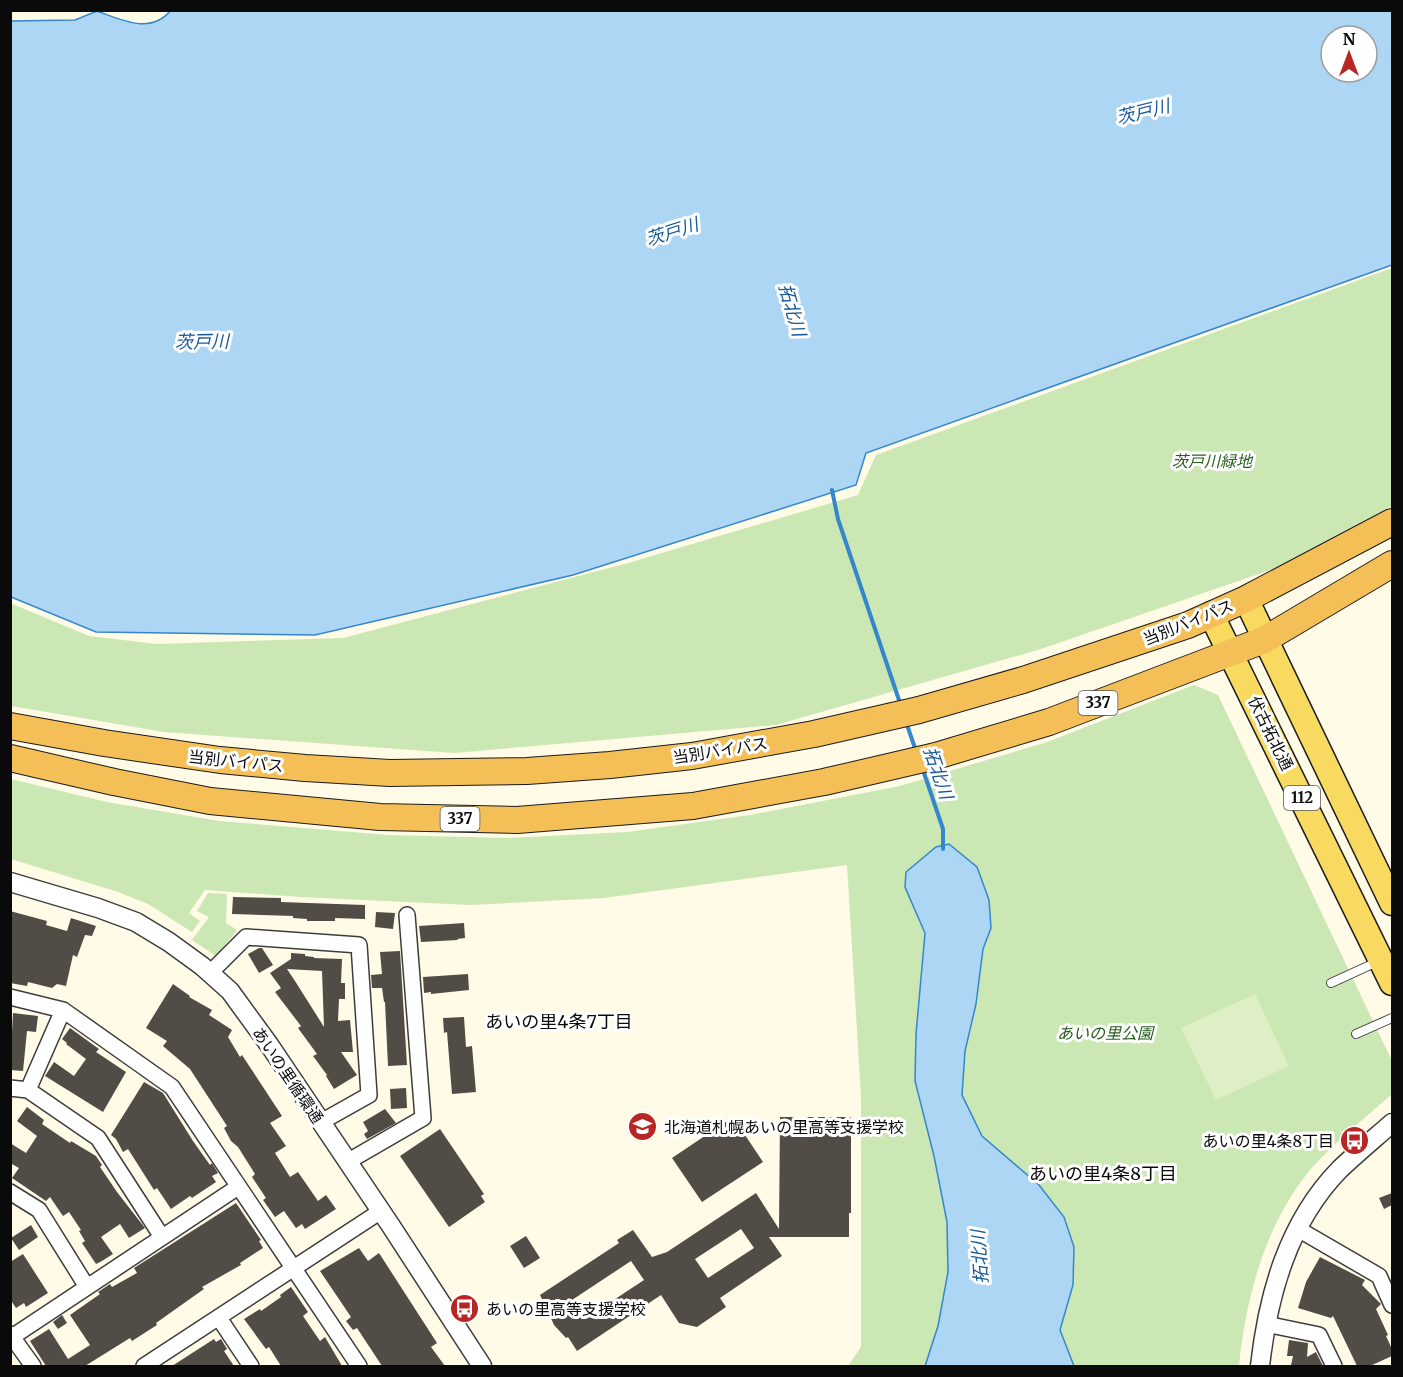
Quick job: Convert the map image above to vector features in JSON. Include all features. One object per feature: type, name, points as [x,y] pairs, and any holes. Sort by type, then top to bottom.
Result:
[{"type":"highway","name":"当別バイパス","points":[[10,726],[220,760],[390,773],[527,771],[680,758],[814,735],[904,714],[1023,680],[1188,625],[1246,599],[1392,522]]},
{"type":"highway","name":"337","points":[[10,758],[210,801],[380,817],[517,820],[605,815],[693,806],[824,782],[919,760],[1049,722],[1264,640],[1392,564]]},
{"type":"main road","name":"112","points":[[1246,599],[1392,903]]},
{"type":"main road","name":"伏古拓北通","points":[[1211,614],[1392,983]]},
{"type":"street","name":"あいの里循環通","points":[[10,882],[98,908],[136,922],[169,942],[230,991],[381,1211],[482,1366]]},
{"type":"street","points":[[347,1161],[423,1118],[407,915]]},
{"type":"street","points":[[210,973],[246,937],[359,945],[369,1095],[321,1122]]},
{"type":"street","points":[[10,997],[63,1010],[172,1087],[359,1366]]},
{"type":"street","points":[[28,1090],[63,1010]]},
{"type":"street","points":[[10,1088],[28,1090],[98,1138],[162,1237]]},
{"type":"street","points":[[1260,1366],[1275,1283],[1292,1238],[1319,1194],[1339,1170],[1392,1123]]},
{"type":"street","points":[[33,1366],[11,1335],[238,1187]]},
{"type":"street","points":[[10,1192],[39,1210],[87,1287]]},
{"type":"street","points":[[144,1366],[381,1211]]},
{"type":"street","points":[[1298,1229],[1379,1276],[1392,1305]]},
{"type":"street","points":[[219,1318],[251,1366]]},
{"type":"street","points":[[1266,1324],[1319,1335],[1334,1366]]},
{"type":"lane","points":[[1331,983],[1381,960]]},
{"type":"lane","points":[[1356,1034],[1392,1018]]},
{"type":"green space","name":"茨戸川緑地","points":[[1392,268],[1392,506],[1279,567],[1041,649],[776,725],[454,753],[164,732],[11,706],[10,603],[89,636],[157,644],[343,638],[628,563],[858,495],[876,455]]},
{"type":"green space","name":"あいの里公園","points":[[1194,685],[1218,695],[1392,1061],[1392,1094],[1320,1159],[1302,1180],[1273,1229],[1247,1311],[1239,1366],[848,1366],[861,1347],[861,1097],[847,865],[604,898],[470,905],[205,890],[189,913],[200,921],[192,932],[148,904],[118,892],[11,859],[11,779],[107,802],[219,821],[389,835],[507,838],[627,832],[750,815],[900,786],[1047,742]]},
{"type":"green space","points":[[208,893],[227,894],[226,923],[237,930],[216,956],[192,940],[209,917],[197,911]]},
{"type":"green space","points":[[1255,994],[1289,1066],[1216,1100],[1181,1028]]},
{"type":"water","name":"茨戸川","points":[[171,10],[1392,11],[1392,265],[866,453],[856,485],[573,575],[315,635],[96,632],[11,597],[11,21],[75,20],[97,11],[136,23],[155,22]]},
{"type":"water","points":[[949,844],[977,867],[989,900],[991,928],[983,949],[976,1004],[965,1051],[962,1095],[982,1136],[1039,1185],[1064,1217],[1074,1247],[1073,1285],[1060,1330],[1074,1366],[925,1366],[938,1326],[948,1272],[947,1222],[934,1156],[915,1081],[916,1034],[925,933],[905,887],[906,872],[936,847]]},
{"type":"building","points":[[233,897],[281,898],[281,902],[365,905],[365,919],[335,918],[335,921],[307,921],[307,919],[293,918],[293,916],[232,914]]},
{"type":"building","points":[[10,911],[47,921],[46,925],[67,931],[71,918],[96,926],[92,936],[85,935],[77,957],[73,955],[66,986],[57,984],[52,988],[28,982],[27,986],[10,983]]},
{"type":"building","points":[[376,912],[395,913],[393,929],[375,927]]},
{"type":"building","points":[[464,923],[465,938],[421,942],[419,926]]},
{"type":"building","points":[[262,948],[273,965],[259,973],[248,954]]},
{"type":"building","points":[[400,951],[407,1065],[388,1066],[385,1002],[382,988],[372,988],[371,975],[382,974],[380,952]]},
{"type":"building","points":[[291,953],[305,954],[305,956],[314,958],[342,959],[341,983],[345,983],[345,999],[339,999],[338,1021],[350,1020],[353,1052],[341,1052],[357,1075],[334,1089],[313,1056],[317,1054],[298,1028],[301,1026],[275,992],[281,988],[270,973],[291,959]],"holes":[[[287,969],[322,971],[324,1027]]]},
{"type":"building","points":[[468,974],[469,990],[424,993],[423,977]]},
{"type":"building","points":[[173,984],[189,997],[212,1010],[209,1015],[232,1030],[228,1037],[282,1116],[270,1123],[286,1146],[275,1153],[290,1177],[298,1172],[318,1201],[326,1195],[336,1209],[305,1229],[302,1224],[296,1228],[284,1211],[275,1217],[263,1200],[266,1198],[252,1177],[255,1174],[238,1147],[231,1141],[224,1128],[227,1126],[190,1069],[163,1046],[167,1041],[146,1028]]},
{"type":"building","points":[[13,1013],[38,1016],[36,1032],[27,1031],[23,1071],[10,1070]]},
{"type":"building","points":[[464,1017],[466,1047],[472,1046],[476,1092],[452,1094],[447,1032],[444,1033],[443,1018]]},
{"type":"building","points":[[70,1028],[99,1049],[96,1052],[126,1072],[103,1112],[45,1076],[54,1062],[74,1076],[86,1059],[62,1039]]},
{"type":"building","points":[[144,1082],[163,1093],[193,1141],[218,1173],[212,1176],[216,1182],[171,1209],[157,1188],[154,1190],[128,1149],[123,1152],[111,1135]]},
{"type":"building","points":[[406,1088],[407,1108],[391,1109],[390,1089]]},
{"type":"building","points":[[27,1107],[44,1120],[42,1124],[70,1143],[71,1141],[96,1156],[102,1165],[100,1167],[117,1192],[145,1228],[129,1238],[120,1224],[101,1237],[113,1254],[96,1264],[82,1243],[85,1241],[79,1231],[81,1230],[69,1212],[63,1216],[50,1197],[46,1201],[12,1178],[19,1168],[10,1163],[10,1143],[26,1153],[37,1136],[17,1121]]},
{"type":"building","points":[[385,1109],[396,1123],[367,1139],[364,1134],[368,1131],[363,1122]]},
{"type":"building","points":[[733,1117],[763,1162],[702,1202],[672,1158]]},
{"type":"building","points":[[780,1117],[851,1117],[849,1237],[769,1237],[782,1256],[720,1298],[726,1307],[697,1327],[679,1323],[661,1295],[577,1351],[568,1337],[566,1338],[554,1325],[540,1295],[619,1243],[617,1240],[633,1230],[652,1257],[667,1252],[756,1193],[779,1229]],"holes":[[[741,1229],[754,1248],[708,1278],[695,1259]],[[631,1261],[644,1280],[585,1319],[572,1300]]]},
{"type":"building","points":[[440,1129],[484,1194],[481,1196],[485,1202],[449,1227],[400,1156]]},
{"type":"building","points":[[1392,1193],[1392,1205],[1384,1209],[1379,1198]]},
{"type":"building","points":[[236,1203],[261,1240],[259,1241],[263,1248],[240,1263],[241,1265],[202,1287],[204,1289],[132,1341],[130,1338],[85,1366],[46,1366],[30,1341],[49,1329],[68,1359],[90,1345],[70,1315],[100,1294],[98,1292],[110,1284],[112,1287],[137,1273],[134,1268]]},
{"type":"building","points":[[31,1225],[38,1237],[19,1250],[11,1238]]},
{"type":"building","points":[[526,1236],[540,1258],[524,1268],[510,1246]]},
{"type":"building","points":[[359,1248],[368,1261],[379,1253],[437,1343],[431,1347],[445,1366],[382,1366],[357,1328],[353,1330],[346,1321],[351,1317],[320,1271]]},
{"type":"building","points":[[23,1254],[48,1293],[26,1307],[24,1303],[16,1308],[10,1299],[10,1262]]},
{"type":"building","points":[[1320,1257],[1365,1280],[1362,1285],[1381,1304],[1376,1309],[1388,1335],[1386,1336],[1392,1349],[1392,1356],[1370,1366],[1357,1366],[1333,1316],[1331,1318],[1298,1308],[1306,1282]]},
{"type":"building","points":[[291,1287],[308,1312],[303,1316],[320,1341],[325,1337],[342,1366],[281,1366],[269,1347],[266,1349],[244,1319],[260,1309],[261,1311]]},
{"type":"building","points":[[62,1315],[67,1323],[58,1329],[53,1322]]},
{"type":"building","points":[[214,1339],[216,1342],[221,1339],[227,1349],[224,1351],[234,1366],[172,1366]]},
{"type":"building","points":[[1289,1340],[1308,1343],[1307,1357],[1316,1352],[1323,1366],[1288,1366],[1291,1365],[1293,1356],[1287,1356]]},
{"type":"waterway","name":"拓北川","points":[[832,490],[838,519],[901,706]]},
{"type":"waterway","name":"拓北川","points":[[906,722],[916,751]]},
{"type":"waterway","name":"拓北川","points":[[922,767],[943,829],[943,849]]},
{"type":"place","name":"北海道札幌あいの里高等支援学校","points":[[643,1127]]},
{"type":"place","name":"あいの里4条8丁目","points":[[1355,1141]]},
{"type":"place","name":"あいの里高等支援学校","points":[[465,1309]]},
{"type":"district","name":"あいの里4条7丁目","points":[[559,1022]]},
{"type":"district","name":"あいの里4条8丁目","points":[[1103,1174]]}]
